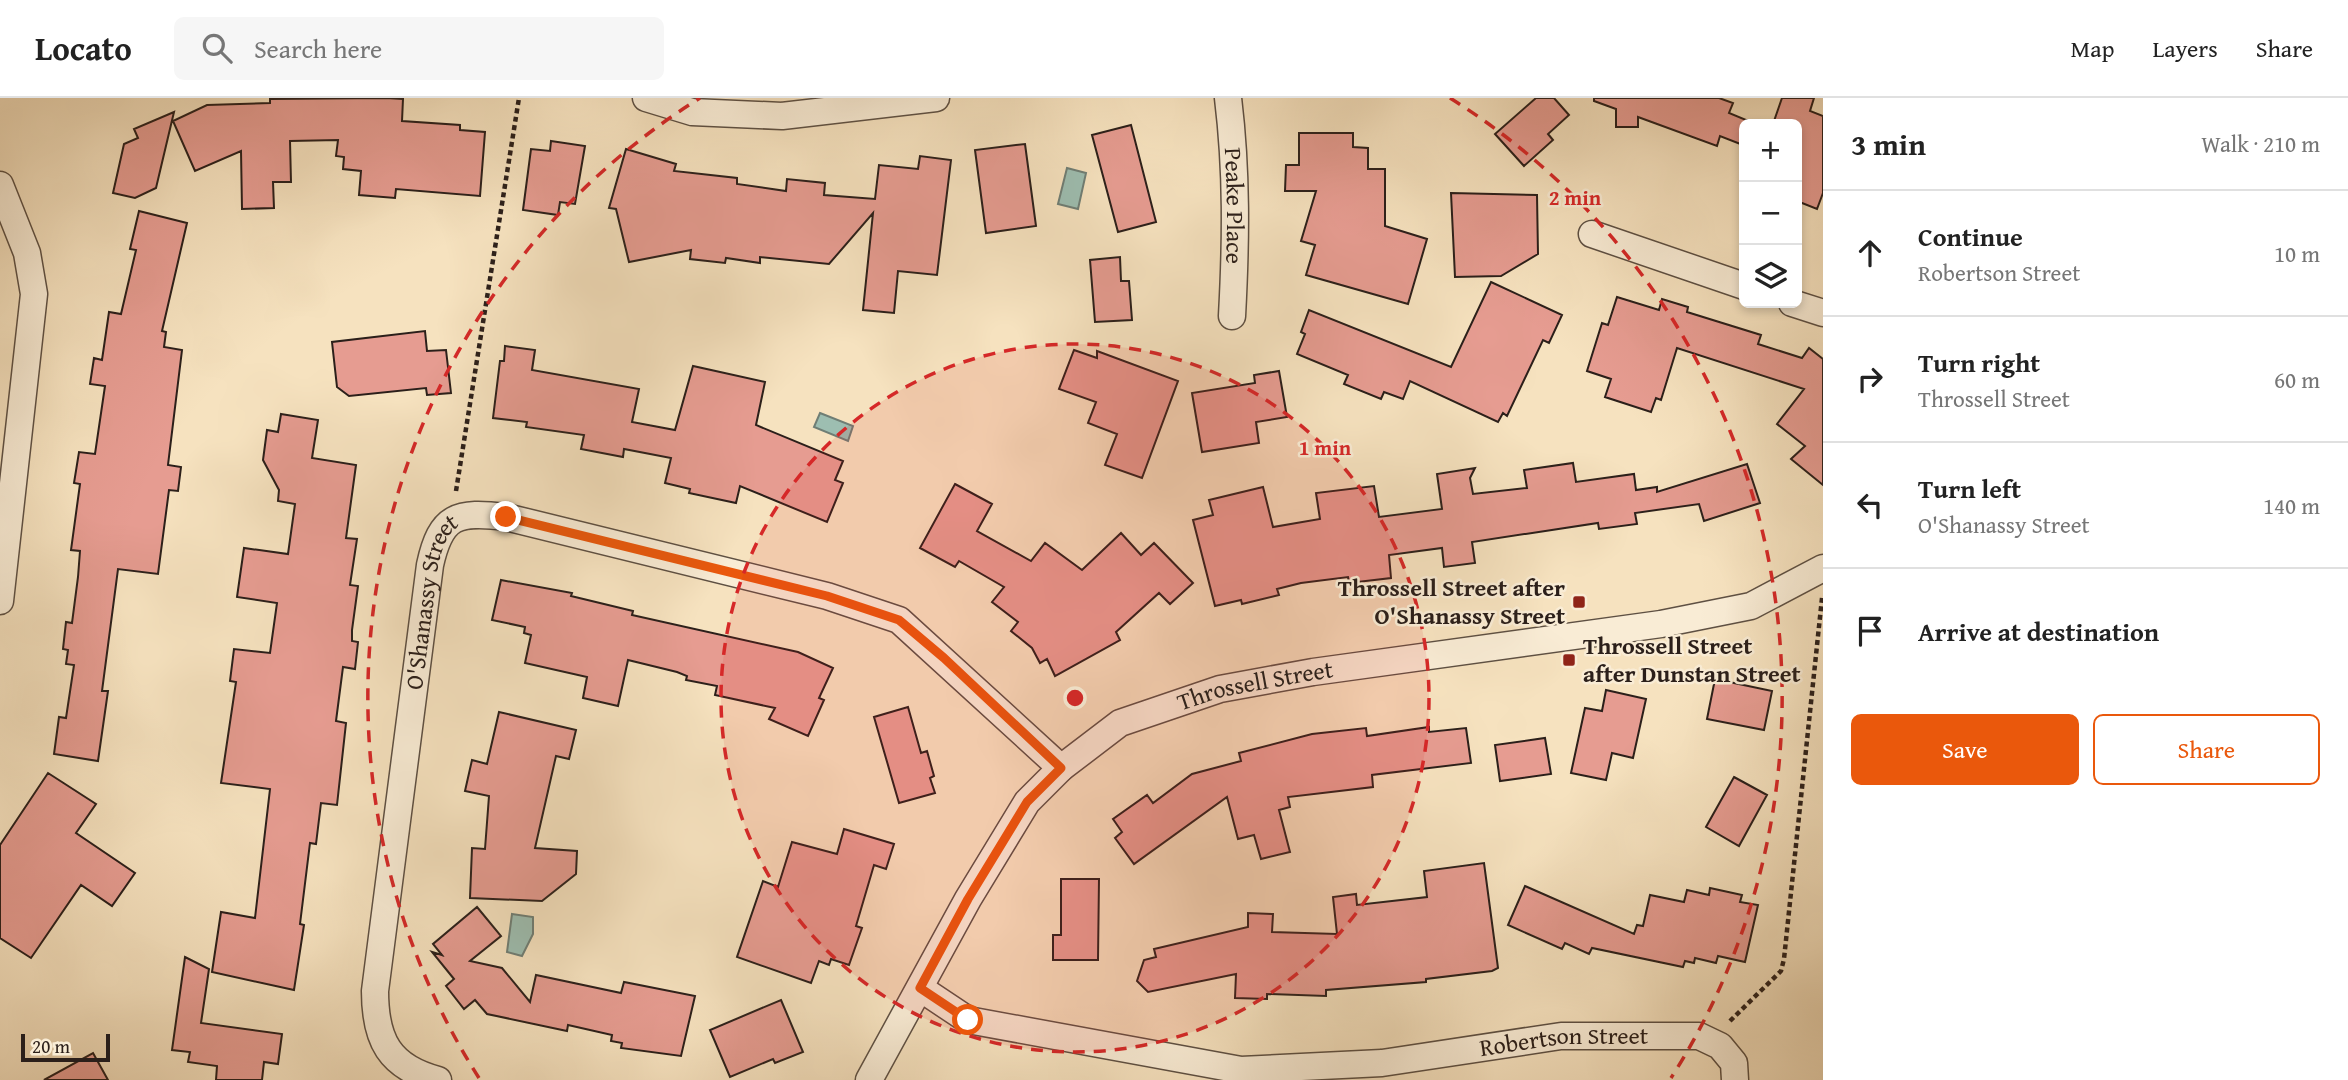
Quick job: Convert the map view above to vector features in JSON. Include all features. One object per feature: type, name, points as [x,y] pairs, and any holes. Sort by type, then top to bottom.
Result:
[{"type":"street","points":[[646,98],[692,112],[782,116],[936,98]]},
{"type":"street","name":"Peake Place","points":[[1228,98],[1237,214],[1232,316]]},
{"type":"street","points":[[0,185],[27,253],[34,294],[0,601]]},
{"type":"street","points":[[1592,234],[1739,284]]},
{"type":"street","points":[[1802,306],[1823,313]]},
{"type":"street","name":"O'Shanassy Street","points":[[438,1080],[399,1063],[382,1043],[375,1015],[375,991],[430,565],[437,534],[451,521],[478,514],[506,517],[827,596],[899,620],[944,658],[1061,768]]},
{"type":"street","name":"Throssell Street","points":[[869,1080],[968,899],[1027,802],[1061,768],[1120,723],[1220,689],[1313,672],[1661,624],[1751,606],[1823,568]]},
{"type":"street","name":"Robertson Street","points":[[920,988],[968,1020],[1241,1070],[1382,1063],[1561,1036],[1699,1036],[1710,1041]]},
{"type":"street","points":[[1710,1041],[1720,1046],[1734,1063],[1735,1080]]},
{"type":"path","points":[[451,521],[519,98]]},
{"type":"path","points":[[1710,1041],[1781,971],[1784,959],[1823,588]]},
{"type":"shaded area","points":[[1067,168],[1086,173],[1078,209],[1058,204]]},
{"type":"shaded area","points":[[820,413],[853,426],[848,441],[814,427]]},
{"type":"shaded area","points":[[512,914],[533,917],[533,934],[522,956],[507,952]]},
{"type":"building","points":[[1536,98],[1554,98],[1569,115],[1548,134],[1553,140],[1524,166],[1495,134]]},
{"type":"building","points":[[1594,98],[1719,98],[1733,103],[1729,113],[1744,119],[1739,119],[1739,143],[1720,136],[1717,146],[1638,117],[1638,127],[1616,127],[1616,109],[1594,101]]},
{"type":"building","points":[[1782,98],[1814,98],[1810,111],[1823,116],[1823,193],[1817,209],[1802,203],[1802,119],[1775,119]]},
{"type":"building","points":[[270,99],[403,99],[402,121],[460,125],[460,130],[485,132],[480,196],[396,189],[395,198],[359,195],[361,171],[343,169],[344,157],[336,156],[338,140],[290,141],[291,182],[273,182],[274,208],[242,209],[241,151],[195,171],[173,121],[207,105],[270,103]]},
{"type":"building","points":[[174,112],[156,188],[135,198],[113,193],[124,144],[138,138],[134,129]]},
{"type":"building","points":[[1131,125],[1156,222],[1118,232],[1092,135]]},
{"type":"building","points":[[1299,133],[1353,133],[1353,147],[1368,148],[1368,169],[1385,169],[1385,226],[1427,239],[1408,304],[1306,275],[1315,245],[1301,241],[1316,191],[1285,191],[1286,165],[1299,165]]},
{"type":"building","points":[[551,141],[585,146],[575,204],[560,202],[558,215],[523,210],[531,149],[550,151]]},
{"type":"building","points":[[1025,144],[1036,226],[986,233],[975,150]]},
{"type":"building","points":[[626,149],[676,164],[674,171],[737,178],[737,184],[786,191],[787,179],[825,183],[824,195],[875,199],[879,165],[918,169],[920,156],[951,160],[937,275],[898,271],[894,313],[863,310],[873,213],[829,264],[760,257],[760,263],[726,258],[725,263],[690,259],[691,250],[629,262],[616,209],[609,208]]},
{"type":"building","points":[[1451,193],[1537,195],[1538,254],[1501,276],[1455,277]]},
{"type":"building","points":[[139,211],[187,223],[162,331],[166,332],[164,347],[182,350],[168,465],[181,467],[178,491],[169,490],[158,574],[118,569],[102,691],[108,691],[98,761],[54,754],[59,717],[66,718],[74,665],[66,664],[68,650],[63,649],[66,622],[72,623],[80,551],[71,550],[80,484],[74,483],[79,452],[95,454],[105,386],[90,384],[94,358],[102,360],[109,312],[121,314],[136,250],[130,249]]},
{"type":"building","points":[[1120,257],[1121,281],[1129,281],[1132,320],[1095,322],[1090,260]]},
{"type":"building","points":[[1491,282],[1562,315],[1549,343],[1543,340],[1507,416],[1503,413],[1498,422],[1410,381],[1403,399],[1384,392],[1381,399],[1344,384],[1348,375],[1297,354],[1305,334],[1301,332],[1309,310],[1451,367]]},
{"type":"building","points":[[1617,297],[1659,310],[1662,299],[1688,307],[1687,312],[1761,335],[1758,344],[1802,358],[1809,348],[1823,359],[1823,485],[1791,459],[1805,446],[1777,424],[1804,389],[1677,348],[1661,400],[1656,398],[1651,412],[1605,397],[1611,379],[1587,371],[1602,323],[1608,325]]},
{"type":"building","points":[[425,331],[427,351],[446,350],[451,393],[427,395],[426,388],[349,396],[337,387],[332,342]]},
{"type":"building","points":[[505,346],[535,350],[532,370],[639,389],[632,422],[675,430],[693,366],[765,382],[756,425],[843,461],[835,480],[843,483],[827,522],[740,486],[736,503],[689,493],[690,489],[665,483],[671,458],[624,449],[623,457],[581,449],[584,435],[526,427],[527,422],[493,418],[500,361],[504,361]]},
{"type":"building","points":[[1074,350],[1097,358],[1097,351],[1178,381],[1142,478],[1105,465],[1117,434],[1088,423],[1096,402],[1059,389]]},
{"type":"building","points":[[1279,371],[1287,417],[1256,422],[1259,443],[1202,452],[1192,393],[1255,383],[1254,375]]},
{"type":"building","points":[[281,414],[318,420],[312,458],[356,465],[346,538],[357,539],[350,585],[358,586],[352,630],[352,641],[358,642],[355,669],[343,667],[336,721],[346,723],[337,805],[321,803],[316,844],[310,843],[300,924],[304,925],[294,990],[212,972],[221,912],[255,918],[270,789],[221,783],[236,682],[230,681],[234,649],[270,653],[277,603],[237,597],[244,548],[288,554],[295,504],[278,501],[279,490],[263,460],[267,430],[278,432]]},
{"type":"building","points":[[1573,463],[1576,482],[1634,474],[1636,490],[1657,487],[1657,492],[1747,464],[1760,503],[1704,521],[1699,504],[1635,513],[1637,524],[1599,529],[1598,523],[1472,542],[1475,563],[1444,567],[1442,548],[1389,555],[1391,578],[1349,583],[1348,577],[1301,583],[1277,589],[1279,595],[1242,604],[1241,600],[1215,606],[1193,520],[1213,515],[1209,500],[1263,487],[1273,527],[1320,519],[1316,493],[1374,486],[1379,517],[1442,509],[1437,474],[1475,468],[1470,478],[1473,494],[1527,488],[1524,470]]},
{"type":"building","points":[[955,484],[992,504],[977,531],[1031,561],[1045,543],[1082,570],[1121,533],[1141,555],[1154,543],[1193,583],[1170,604],[1159,593],[1116,632],[1120,640],[1055,676],[1047,659],[1040,663],[1032,648],[1011,631],[1018,622],[992,602],[1004,587],[959,561],[955,567],[920,548]]},
{"type":"building","points":[[501,580],[572,593],[571,596],[633,611],[632,615],[798,652],[833,668],[819,698],[824,700],[808,736],[769,719],[775,708],[715,695],[717,686],[686,680],[687,676],[677,672],[628,660],[618,706],[583,698],[587,677],[525,663],[531,635],[524,633],[525,627],[492,620]]},
{"type":"building","points":[[1715,679],[1772,691],[1764,730],[1707,719]]},
{"type":"building","points":[[1606,690],[1646,699],[1633,758],[1612,753],[1606,780],[1571,773],[1585,708],[1602,711]]},
{"type":"building","points":[[908,707],[921,753],[927,751],[934,776],[930,778],[935,793],[899,803],[874,717]]},
{"type":"building","points":[[499,712],[576,730],[569,759],[556,756],[535,848],[577,851],[576,874],[542,901],[470,898],[472,848],[485,849],[489,796],[465,791],[472,760],[487,764]]},
{"type":"building","points":[[1429,727],[1429,732],[1466,728],[1471,763],[1372,775],[1373,787],[1288,797],[1290,807],[1279,810],[1290,852],[1261,859],[1254,835],[1238,839],[1227,797],[1134,864],[1115,838],[1122,832],[1113,819],[1147,795],[1153,803],[1192,774],[1241,761],[1239,753],[1312,734],[1366,728],[1367,736]]},
{"type":"building","points":[[1545,738],[1551,774],[1500,781],[1495,745]]},
{"type":"building","points":[[48,773],[96,804],[76,833],[135,873],[112,906],[81,885],[31,958],[0,938],[0,845]]},
{"type":"building","points":[[1734,777],[1767,795],[1739,846],[1706,827]]},
{"type":"building","points":[[844,829],[894,844],[886,869],[874,865],[856,926],[862,928],[849,965],[831,959],[829,965],[819,961],[811,983],[737,957],[763,881],[778,887],[792,842],[837,854]]},
{"type":"building","points":[[1484,863],[1498,968],[1492,971],[1426,979],[1426,982],[1326,990],[1326,996],[1267,994],[1267,999],[1235,998],[1236,974],[1148,992],[1137,981],[1144,960],[1156,957],[1154,949],[1248,927],[1248,913],[1273,914],[1272,932],[1337,934],[1333,897],[1356,894],[1357,905],[1427,897],[1424,871]]},
{"type":"building","points":[[1061,879],[1099,879],[1098,960],[1053,960],[1053,935],[1061,935]]},
{"type":"building","points":[[1525,886],[1634,934],[1637,925],[1643,926],[1650,895],[1684,902],[1687,890],[1709,895],[1710,888],[1742,895],[1740,902],[1758,905],[1745,962],[1718,956],[1716,963],[1695,958],[1694,963],[1685,961],[1683,967],[1592,948],[1589,954],[1565,943],[1562,949],[1508,925]]},
{"type":"building","points":[[477,907],[501,936],[470,961],[502,968],[530,1002],[536,975],[621,993],[624,982],[695,996],[681,1056],[621,1048],[622,1043],[611,1041],[612,1035],[568,1025],[567,1031],[487,1014],[475,1000],[464,1009],[446,986],[454,979],[432,952],[442,955],[433,944]]},
{"type":"building","points":[[185,957],[209,969],[201,1023],[282,1034],[278,1064],[264,1062],[262,1080],[216,1080],[217,1066],[188,1062],[190,1052],[172,1050]]},
{"type":"building","points":[[781,1000],[803,1052],[775,1063],[773,1059],[730,1077],[710,1030]]},
{"type":"building","points":[[93,1053],[108,1080],[44,1080]]},
{"type":"place","name":"Throssell Street after O'Shanassy Street","points":[[1579,602]]},
{"type":"place","name":"Throssell Street after Dunstan Street","points":[[1569,660]]},
{"type":"route","points":[[506,517],[827,596],[899,620],[944,658],[1061,768],[1027,802],[968,899],[920,988],[968,1020]]}]
